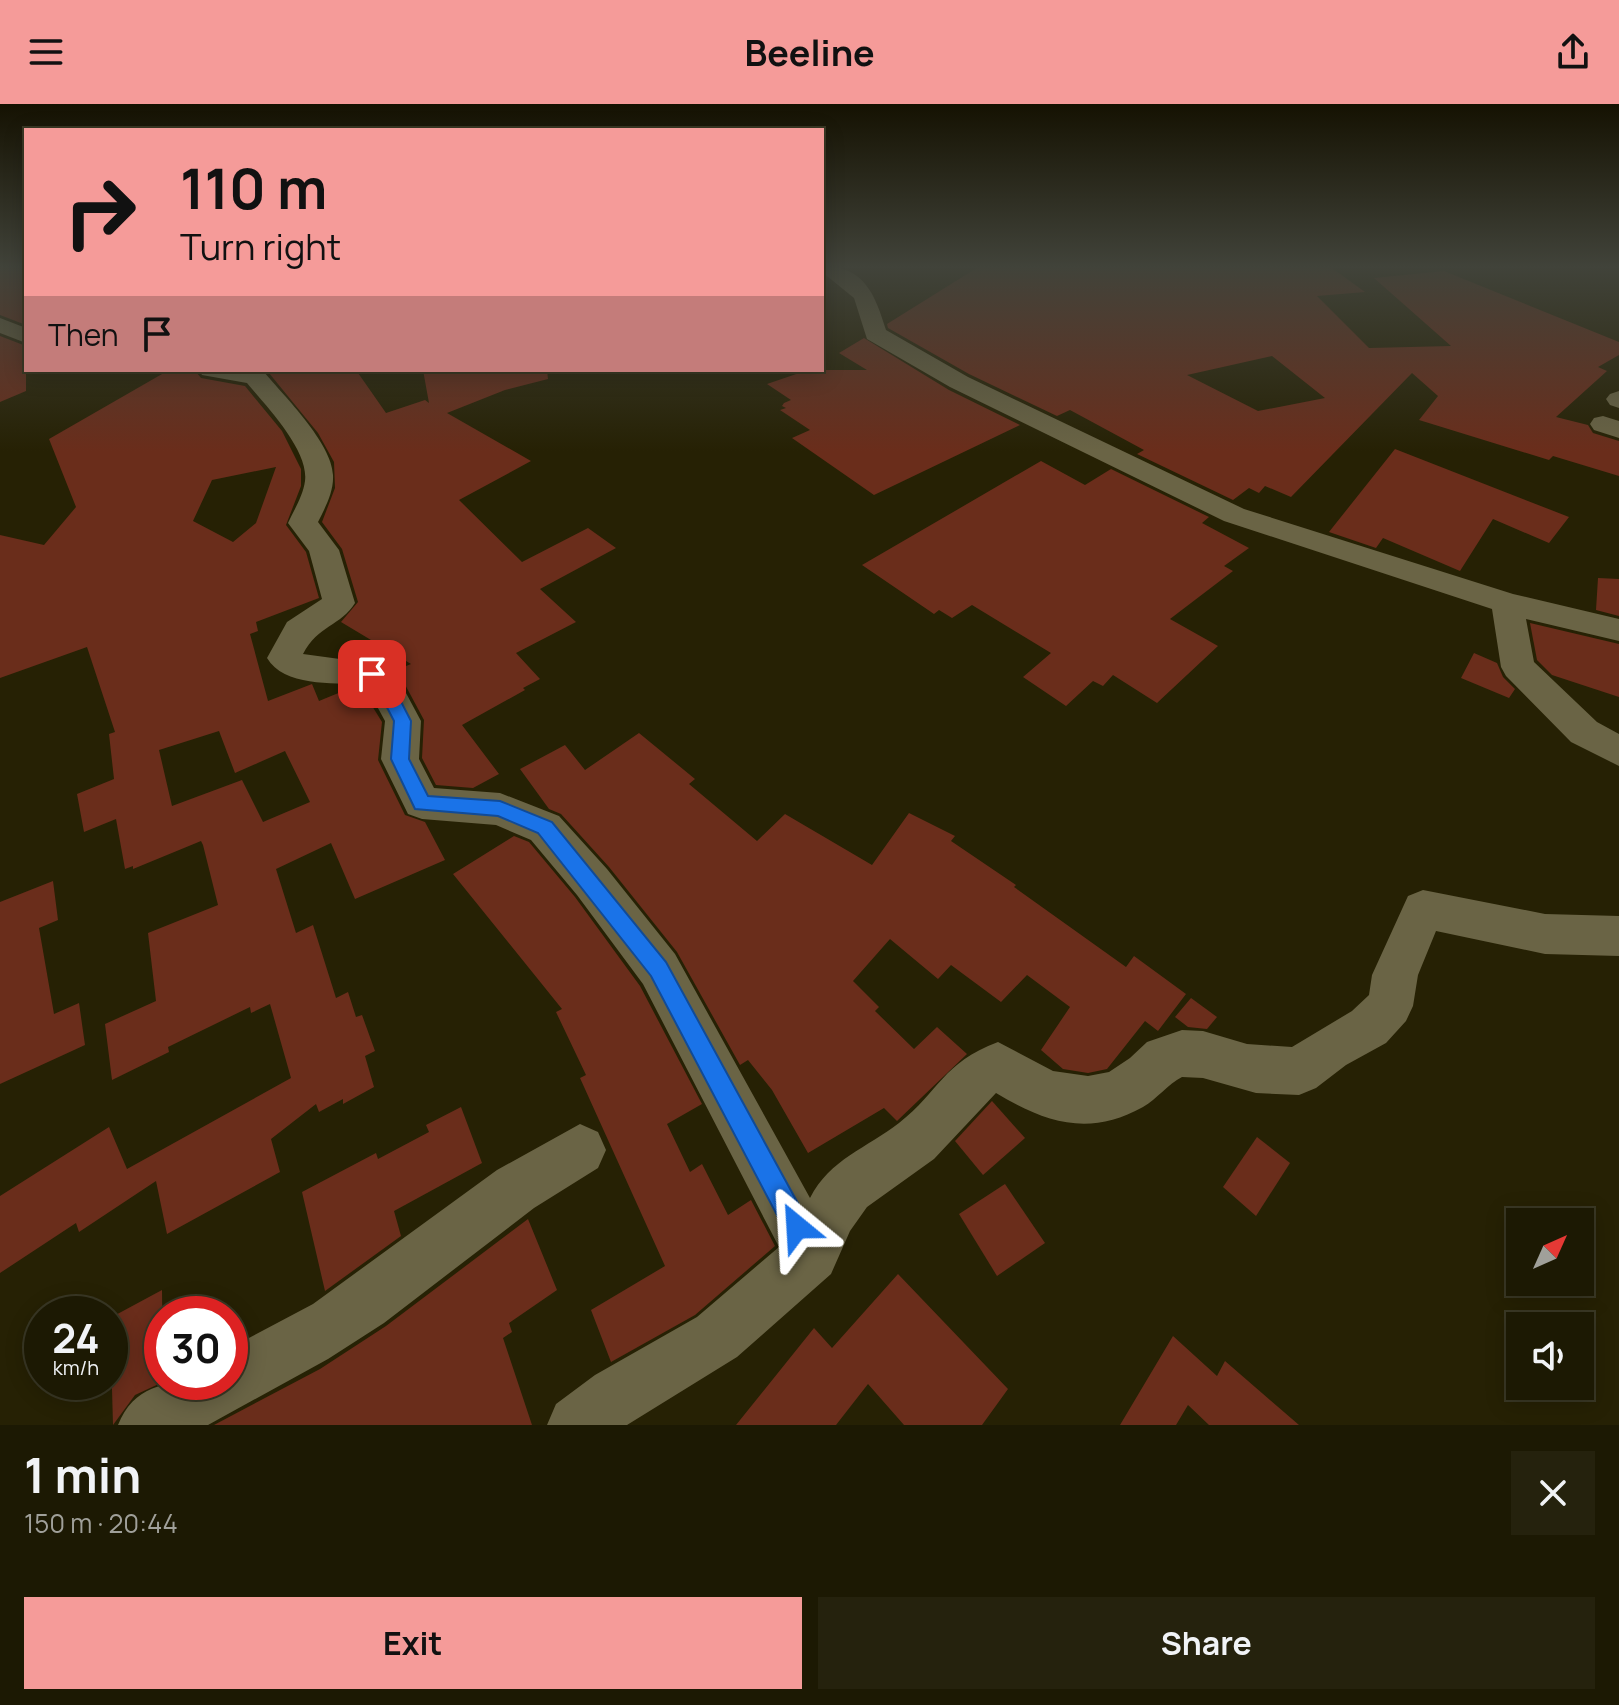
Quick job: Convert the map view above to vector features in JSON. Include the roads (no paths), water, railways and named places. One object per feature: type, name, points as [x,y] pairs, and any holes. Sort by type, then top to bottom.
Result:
[{"type":"street","points":[[873,328],[875,334],[959,382],[1234,515],[1507,603],[1619,630]]},
{"type":"street","points":[[224,372],[255,377],[304,441],[319,468],[318,489],[303,523],[324,550],[339,603],[299,630],[284,658],[295,666],[372,674],[386,689],[403,721],[400,759],[422,803],[500,809],[545,828],[592,882],[659,969],[812,1255]]},
{"type":"street","points":[[1507,603],[1518,667],[1584,732],[1619,752]]},
{"type":"street","points":[[577,1425],[616,1396],[717,1337],[812,1255],[839,1199],[869,1169],[906,1149],[928,1131],[944,1109],[988,1068],[998,1066],[1042,1091],[1070,1101],[1088,1103],[1126,1091],[1147,1076],[1166,1056],[1189,1052],[1214,1055],[1232,1065],[1299,1071],[1329,1049],[1369,1027],[1390,1006],[1395,975],[1423,909],[1534,933],[1598,938],[1619,936]]},
{"type":"street","points":[[248,1370],[334,1323],[552,1164],[580,1150]]},
{"type":"street","points":[[148,1425],[193,1400]]}]
